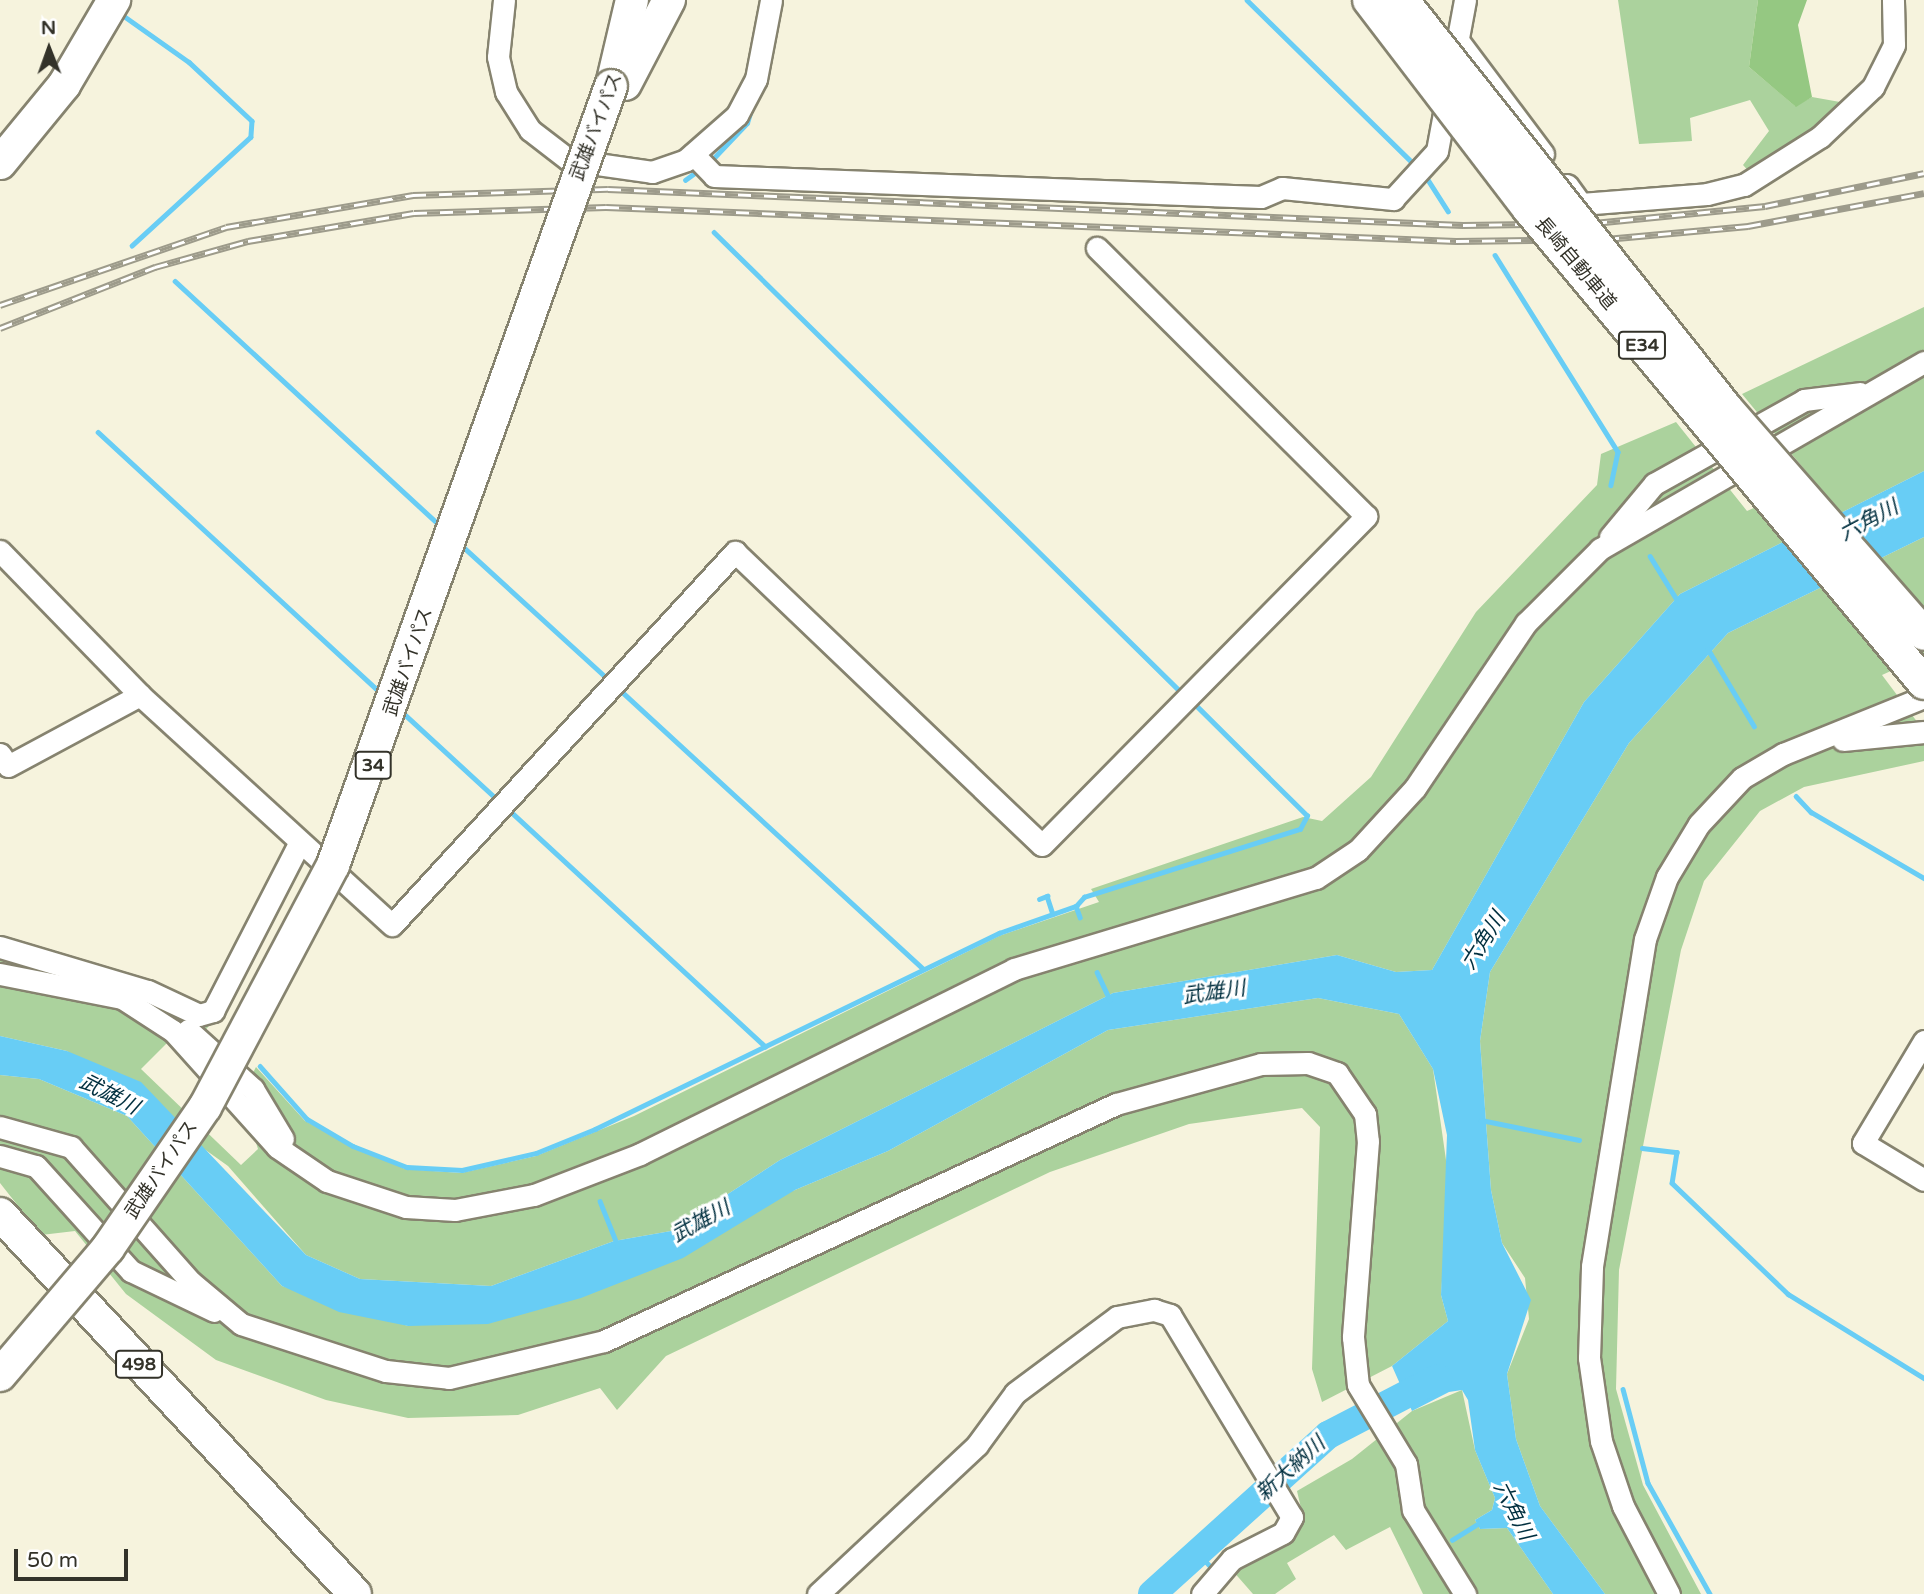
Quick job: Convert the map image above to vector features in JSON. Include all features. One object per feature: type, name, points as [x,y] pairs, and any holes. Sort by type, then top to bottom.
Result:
[{"type":"highway","points":[[0,163],[64,85],[114,0]]},
{"type":"highway","points":[[618,85],[632,0]]},
{"type":"highway","name":"武雄バイパス","points":[[0,1376],[69,1289],[108,1248],[205,1107],[333,865],[379,751],[517,349],[618,85],[646,0]]},
{"type":"highway","points":[[618,85],[669,0]]},
{"type":"highway","name":"長崎自動車道","points":[[1369,0],[1529,209],[1924,683]]},
{"type":"highway","name":"長崎自動車道","points":[[1402,0],[1726,408],[1924,634]]},
{"type":"highway","name":"498","points":[[0,1214],[355,1594]]},
{"type":"street","points":[[504,0],[498,57],[506,92],[530,130],[569,160],[609,170],[652,172],[693,154],[737,116],[756,79],[771,0]]},
{"type":"street","points":[[693,154],[714,176],[1261,197],[1282,188],[1393,199],[1422,174],[1437,151],[1465,0]]},
{"type":"street","points":[[1456,38],[1581,204],[1707,194],[1744,184],[1820,137],[1873,86],[1894,45],[1893,0]]},
{"type":"street","points":[[0,551],[140,695],[299,844],[392,925],[735,552],[1042,845],[1366,516],[1097,248]]},
{"type":"street","points":[[122,998],[173,1031],[295,1159],[327,1181],[406,1207],[454,1210],[534,1195],[640,1154],[1014,969],[1315,878],[1358,850],[1415,788],[1526,623],[1600,549],[1924,362]]},
{"type":"street","points":[[0,754],[8,766],[140,695]]},
{"type":"street","points":[[1669,1594],[1623,1506],[1601,1441],[1589,1359],[1592,1266],[1628,1018],[1667,877],[1699,824],[1742,778],[1783,754],[1924,697]]},
{"type":"street","points":[[1783,754],[1865,734],[1924,732]]},
{"type":"street","points":[[0,974],[199,1015],[213,1011],[299,844]]},
{"type":"street","points":[[0,947],[173,1008],[253,1089],[295,1159]]},
{"type":"street","points":[[1924,1041],[1863,1143],[1924,1180]]},
{"type":"street","points":[[0,1156],[36,1166],[131,1271],[241,1324],[386,1371],[449,1378],[514,1367],[604,1341],[1116,1104],[1200,1076],[1261,1064],[1308,1063],[1337,1073],[1365,1114],[1353,1337],[1358,1385],[1406,1464],[1413,1510],[1465,1594]]},
{"type":"street","points":[[0,1127],[71,1147],[191,1282],[241,1324]]},
{"type":"street","points":[[818,1594],[977,1445],[1015,1393],[1064,1352],[1135,1310],[1170,1315],[1287,1498],[1292,1517],[1283,1533],[1232,1559],[1203,1590]]},
{"type":"green space","points":[[1618,0],[1758,0],[1749,67],[1795,106],[1812,97],[1840,102],[1812,136],[1752,175],[1743,165],[1769,131],[1750,100],[1690,118],[1692,141],[1639,144]]},
{"type":"green space","points":[[1758,0],[1807,0],[1798,25],[1812,97],[1796,107],[1749,67]]},
{"type":"green space","points":[[1924,307],[1924,471],[1680,594],[1584,702],[1432,970],[1396,972],[1337,955],[1113,993],[780,1160],[671,1231],[614,1241],[491,1286],[360,1279],[306,1255],[228,1166],[67,1051],[0,1036],[0,941],[213,1021],[193,1045],[172,1038],[141,1069],[241,1165],[258,1149],[241,1096],[256,1067],[305,1121],[405,1169],[461,1173],[536,1156],[634,1116],[999,936],[1099,902],[1091,889],[1303,817],[1322,821],[1371,777],[1476,612],[1597,485],[1601,454],[1676,422],[1747,511],[1814,481],[1742,394]]},
{"type":"green space","points":[[1924,537],[1924,656],[1882,675],[1924,731],[1924,761],[1804,787],[1760,811],[1704,881],[1681,950],[1619,1270],[1616,1389],[1643,1485],[1701,1594],[1605,1594],[1540,1506],[1516,1439],[1507,1374],[1529,1319],[1525,1278],[1502,1243],[1491,1190],[1480,1041],[1490,972],[1629,743],[1728,633]]},
{"type":"green space","points":[[1318,998],[1399,1014],[1433,1069],[1449,1181],[1441,1295],[1448,1321],[1392,1366],[1322,1402],[1312,1369],[1320,1127],[1302,1108],[1189,1124],[1050,1172],[666,1356],[617,1410],[600,1388],[518,1415],[408,1418],[326,1400],[216,1360],[126,1294],[75,1231],[41,1235],[0,1183],[0,1075],[39,1079],[127,1116],[282,1286],[408,1326],[795,1190],[888,1151],[1108,1030]]},
{"type":"green space","points":[[1462,1390],[1475,1450],[1495,1498],[1492,1510],[1475,1520],[1480,1529],[1507,1528],[1553,1594],[1423,1594],[1390,1527],[1346,1550],[1334,1535],[1287,1563],[1296,1579],[1275,1594],[1253,1594],[1232,1570],[1288,1542],[1304,1521],[1297,1491],[1352,1459],[1412,1411]]},
{"type":"water","points":[[1924,471],[1924,537],[1728,633],[1629,743],[1490,972],[1480,1041],[1491,1190],[1502,1243],[1531,1300],[1507,1374],[1516,1439],[1540,1506],[1605,1594],[1553,1594],[1507,1528],[1480,1529],[1475,1520],[1492,1510],[1495,1498],[1475,1450],[1468,1400],[1462,1390],[1449,1392],[1412,1411],[1392,1366],[1448,1321],[1441,1295],[1447,1135],[1433,1069],[1399,1014],[1318,998],[1108,1030],[888,1151],[795,1190],[683,1258],[581,1298],[488,1324],[408,1326],[339,1312],[282,1286],[127,1116],[39,1079],[0,1075],[0,1036],[67,1051],[141,1082],[306,1255],[360,1279],[491,1286],[614,1241],[671,1231],[780,1160],[1113,993],[1337,955],[1396,972],[1432,970],[1584,702],[1680,594]]},
{"type":"waterway","points":[[1247,0],[1416,166]]},
{"type":"waterway","points":[[124,16],[189,62],[252,121],[251,137],[132,246]]},
{"type":"waterway","points":[[709,163],[747,123],[752,107]]},
{"type":"waterway","points":[[685,180],[699,170]]},
{"type":"waterway","points":[[1425,175],[1448,211]]},
{"type":"waterway","points":[[714,232],[1182,693]]},
{"type":"waterway","points":[[1495,255],[1618,452],[1611,485]]},
{"type":"waterway","points":[[175,281],[442,527]]},
{"type":"waterway","points":[[98,432],[383,695]]},
{"type":"waterway","points":[[459,543],[610,681]]},
{"type":"waterway","points":[[1650,556],[1679,603]]},
{"type":"waterway","points":[[1708,649],[1754,726]]},
{"type":"waterway","points":[[619,689],[922,968]]},
{"type":"waterway","points":[[1076,906],[1084,897],[1300,829],[1307,816],[1191,701]]},
{"type":"waterway","points":[[400,710],[499,801]]},
{"type":"waterway","points":[[1796,796],[1811,812],[1924,878]]},
{"type":"waterway","points":[[508,809],[765,1046]]},
{"type":"waterway","points":[[1039,899],[1047,896],[1053,914]]},
{"type":"waterway","points":[[260,1066],[307,1119],[353,1146],[407,1167],[462,1170],[536,1153],[595,1129],[999,933],[1076,906],[1080,917]]},
{"type":"waterway","points":[[1097,972],[1110,1000]]},
{"type":"waterway","points":[[1481,1120],[1579,1140]]},
{"type":"waterway","points":[[1642,1148],[1677,1152],[1672,1183],[1788,1294],[1924,1378]]},
{"type":"waterway","points":[[600,1201],[618,1246]]},
{"type":"waterway","name":"新大納川","points":[[1152,1594],[1328,1435],[1438,1378]]},
{"type":"waterway","points":[[1623,1389],[1648,1483],[1710,1594]]},
{"type":"waterway","points":[[1452,1540],[1481,1522]]},
{"type":"waterway","points":[[1198,1553],[1214,1570]]},
{"type":"railway","points":[[0,305],[226,227],[413,195],[608,189],[1463,225],[1594,223],[1765,206],[1924,173]]},
{"type":"railway","points":[[0,328],[155,267],[248,241],[414,213],[606,207],[1456,241],[1606,239],[1748,226],[1924,193]]},
{"type":"water label","name":"六角川","points":[[1869,521]]},
{"type":"water label","name":"六角川","points":[[1484,941]]},
{"type":"water label","name":"武雄川","points":[[1214,993]]},
{"type":"water label","name":"武雄川","points":[[109,1095]]},
{"type":"water label","name":"武雄川","points":[[701,1222]]},
{"type":"water label","name":"六角川","points":[[1513,1511]]}]
